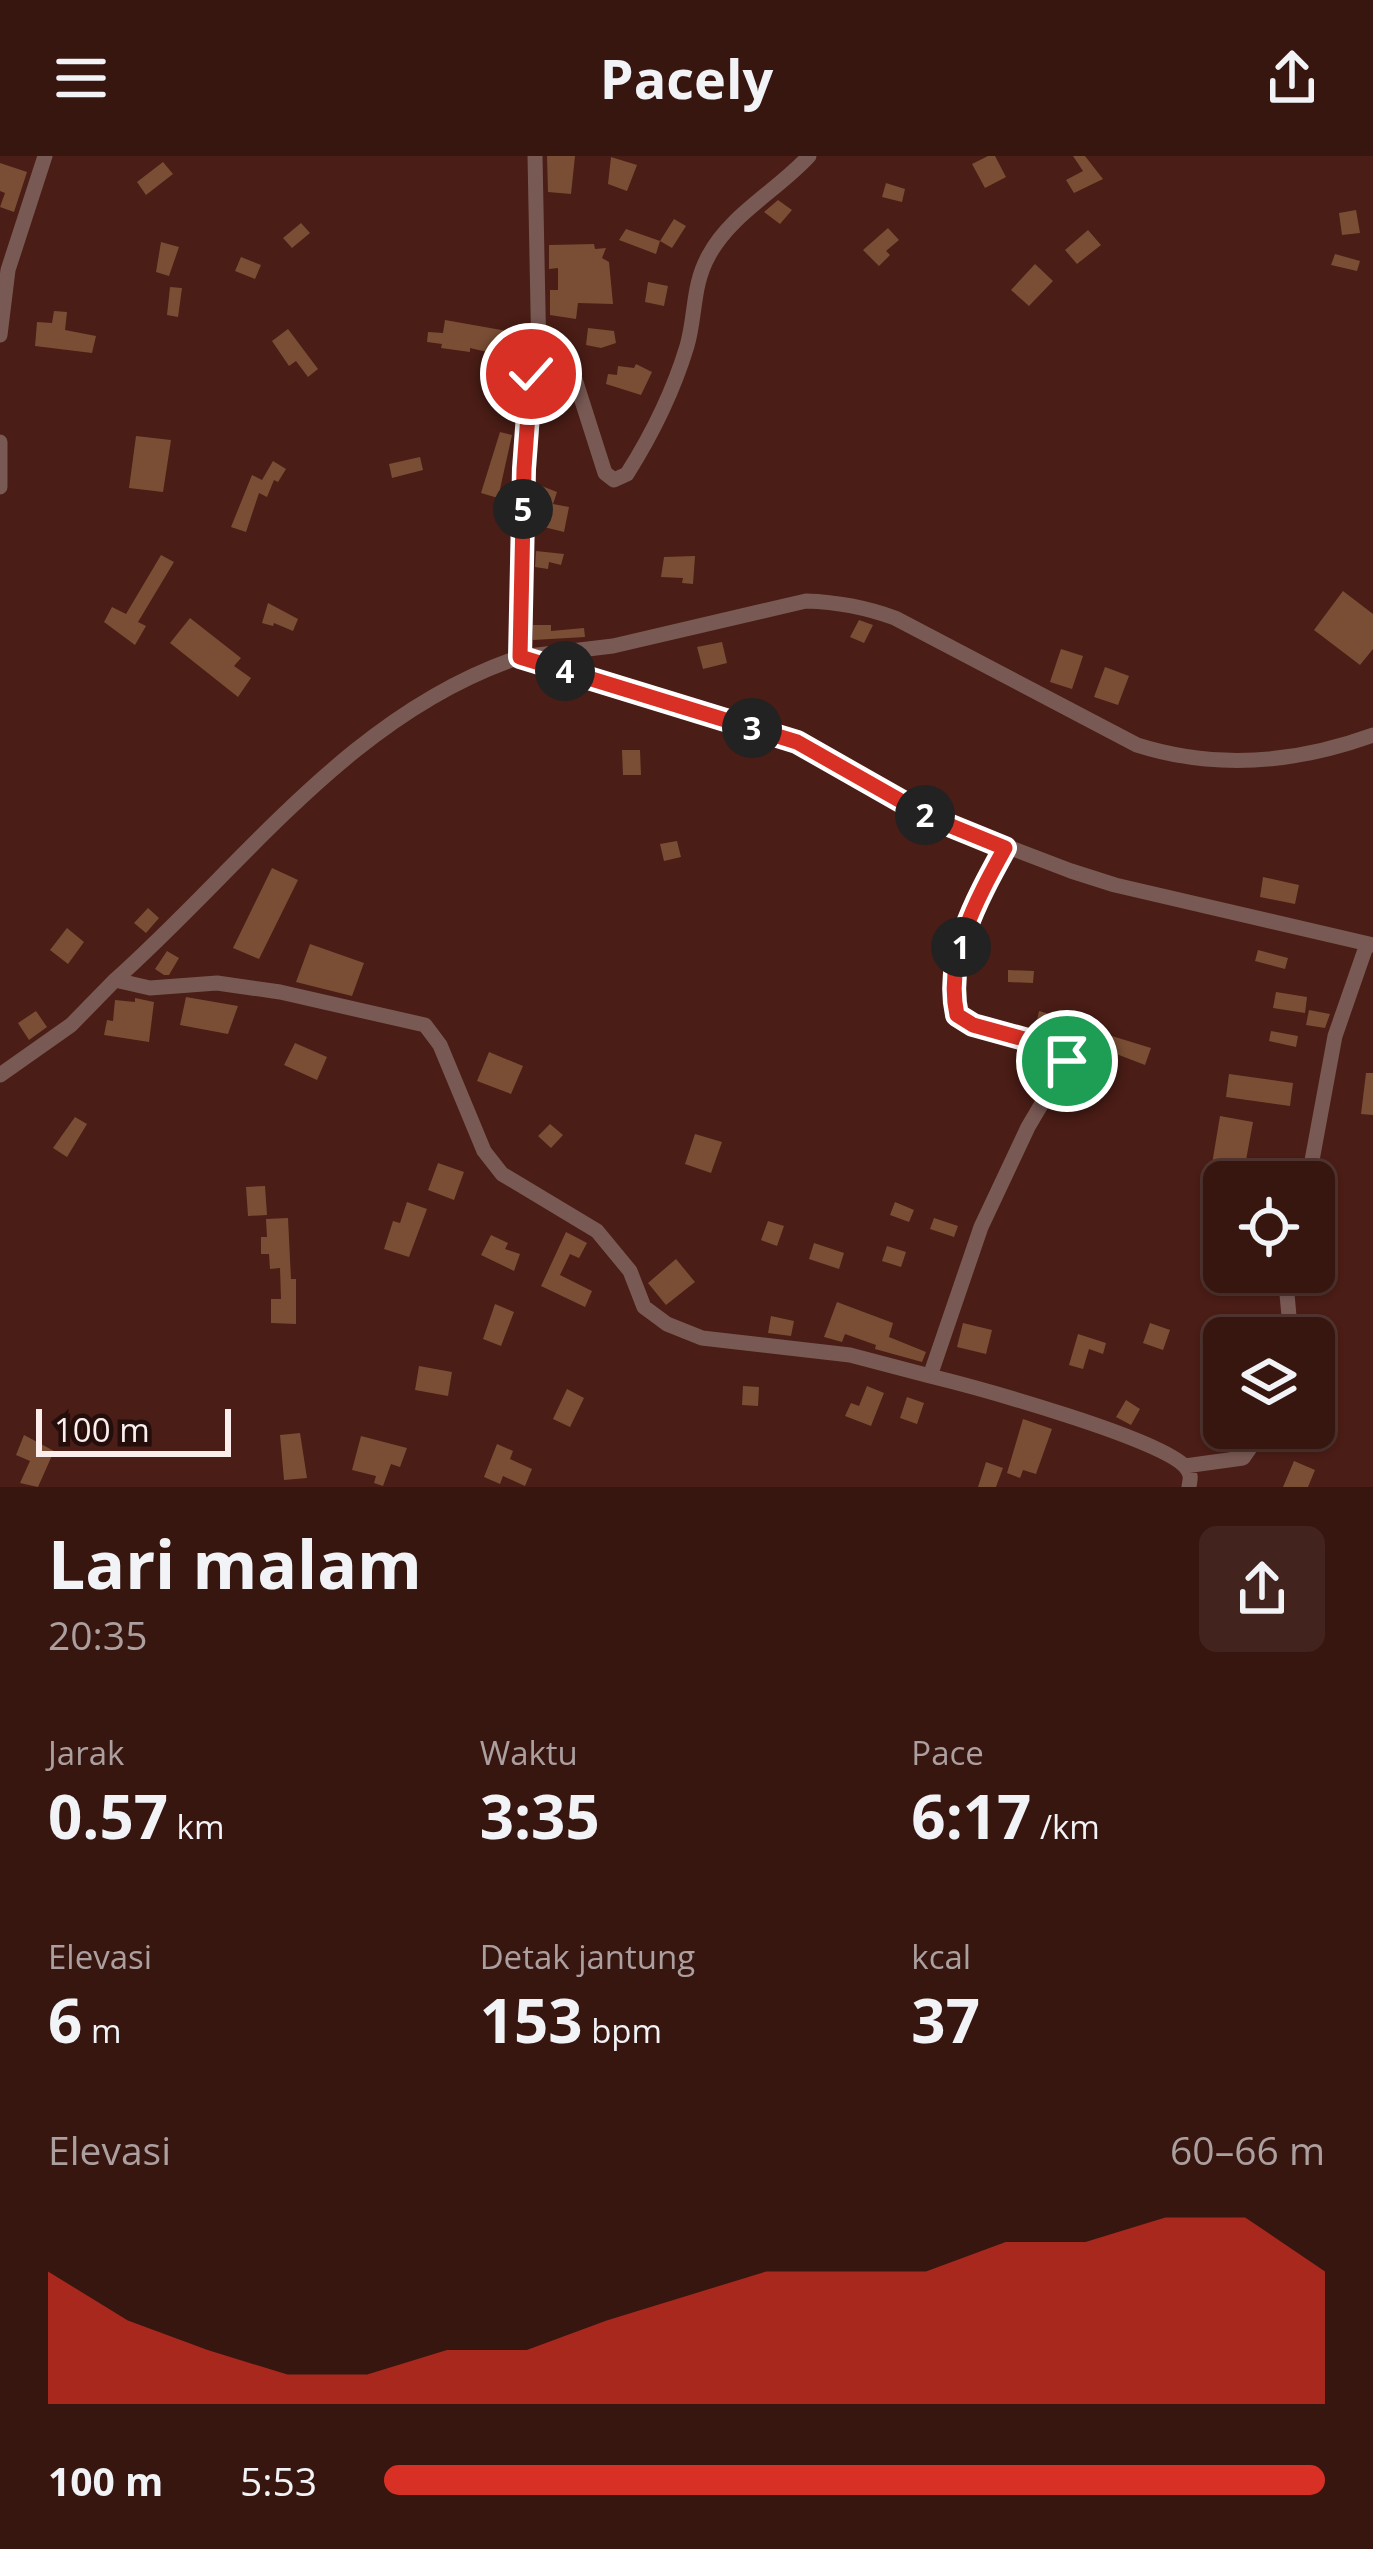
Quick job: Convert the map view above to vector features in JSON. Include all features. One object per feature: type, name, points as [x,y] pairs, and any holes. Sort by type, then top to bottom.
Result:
[{"type":"street","points":[[0,335],[8,270],[45,156]]},
{"type":"street","points":[[520,657],[527,405],[531,374],[539,360],[535,156]]},
{"type":"street","points":[[539,360],[548,358],[574,376],[605,473],[614,481],[627,474],[688,344],[694,290],[707,257],[722,236],[808,156]]},
{"type":"street","points":[[0,442],[0,487]]},
{"type":"street","points":[[0,1075],[71,1025],[311,790],[387,724],[470,673],[520,657],[613,646],[806,602],[836,602],[895,618],[1137,745],[1178,758],[1300,758],[1373,735]]},
{"type":"street","points":[[520,657],[797,742],[912,808],[1005,848],[1114,885],[1370,944],[1335,1036],[1312,1161]]},
{"type":"street","points":[[930,1376],[981,1227],[1028,1127],[1067,1061],[1064,1050],[973,1025],[957,1015],[963,935],[1005,848]]},
{"type":"street","points":[[115,980],[150,988],[217,983],[280,992],[425,1025],[440,1045],[484,1150],[502,1174],[597,1231],[630,1270],[644,1307],[667,1324],[702,1338],[833,1352],[1040,1404],[1185,1466],[1244,1458],[1250,1449]]},
{"type":"street","points":[[1185,1466],[1189,1487]]},
{"type":"building","points":[[547,156],[575,156],[571,194],[548,192]]},
{"type":"building","points":[[995,156],[1006,177],[985,188],[972,164]]},
{"type":"building","points":[[1073,156],[1085,156],[1103,179],[1074,193],[1066,180],[1083,171]]},
{"type":"building","points":[[611,157],[637,165],[627,191],[608,184]]},
{"type":"building","points":[[163,162],[173,174],[146,195],[137,182]]},
{"type":"building","points":[[0,163],[27,172],[14,212],[0,207],[5,193],[0,191]]},
{"type":"building","points":[[886,183],[905,189],[902,202],[882,197]]},
{"type":"building","points":[[778,200],[792,210],[780,224],[764,212]]},
{"type":"building","points":[[1356,210],[1360,233],[1342,235],[1339,213]]},
{"type":"building","points":[[674,219],[686,226],[672,248],[660,241]]},
{"type":"building","points":[[301,223],[310,233],[292,248],[283,238]]},
{"type":"building","points":[[888,228],[899,240],[879,266],[863,250]]},
{"type":"building","points":[[626,229],[660,241],[656,254],[619,240]]},
{"type":"building","points":[[1088,230],[1101,245],[1077,264],[1065,250]]},
{"type":"building","points":[[161,242],[179,247],[169,276],[156,272]]},
{"type":"building","points":[[594,244],[595,249],[606,248],[602,258],[609,262],[613,304],[578,303],[576,319],[550,315],[550,290],[558,290],[558,268],[549,269],[549,245]]},
{"type":"building","points":[[1335,254],[1360,261],[1357,271],[1331,265]]},
{"type":"building","points":[[241,257],[261,265],[255,279],[235,271]]},
{"type":"building","points":[[1035,264],[1053,281],[1029,306],[1011,290]]},
{"type":"building","points":[[648,282],[668,286],[664,306],[645,302]]},
{"type":"building","points":[[170,287],[182,288],[178,317],[167,315]]},
{"type":"building","points":[[54,311],[67,312],[65,330],[96,336],[92,353],[35,346],[37,322],[52,323]]},
{"type":"building","points":[[445,320],[507,331],[504,356],[427,342],[428,332],[443,333]]},
{"type":"building","points":[[588,328],[614,331],[616,343],[601,348],[586,345]]},
{"type":"building","points":[[288,329],[318,369],[308,377],[296,361],[289,366],[272,341]]},
{"type":"building","points":[[636,364],[652,372],[641,395],[606,384],[608,374],[617,375],[618,366],[634,368]]},
{"type":"building","points":[[500,432],[512,435],[498,498],[481,493]]},
{"type":"building","points":[[136,436],[171,440],[163,492],[129,488]]},
{"type":"building","points":[[420,457],[423,470],[392,478],[389,464]]},
{"type":"building","points":[[273,461],[286,469],[278,482],[274,480],[267,497],[259,493],[246,532],[231,527],[252,475],[262,480]]},
{"type":"building","points":[[539,485],[557,492],[553,504],[569,507],[564,532],[536,525]]},
{"type":"building","points":[[536,551],[564,554],[561,565],[549,562],[548,569],[535,567]]},
{"type":"building","points":[[161,555],[174,562],[138,622],[146,626],[135,645],[104,622],[112,607],[126,614]]},
{"type":"building","points":[[695,556],[693,584],[682,583],[683,578],[661,577],[664,557]]},
{"type":"building","points":[[1343,591],[1373,614],[1373,649],[1360,665],[1314,630]]},
{"type":"building","points":[[268,603],[298,619],[293,631],[262,623]]},
{"type":"building","points":[[190,618],[241,658],[234,666],[251,678],[238,697],[170,643]]},
{"type":"building","points":[[859,620],[873,625],[864,643],[850,637]]},
{"type":"building","points":[[533,625],[551,625],[551,631],[584,628],[585,637],[533,640]]},
{"type":"building","points":[[722,642],[727,663],[703,669],[697,647]]},
{"type":"building","points":[[1061,649],[1083,656],[1072,689],[1050,682]]},
{"type":"building","points":[[1105,667],[1129,676],[1118,705],[1094,697]]},
{"type":"building","points":[[622,750],[640,750],[641,775],[623,775]]},
{"type":"building","points":[[677,841],[681,857],[664,861],[660,844]]},
{"type":"building","points":[[272,868],[298,880],[259,959],[233,948]]},
{"type":"building","points":[[1263,877],[1299,885],[1295,904],[1260,897]]},
{"type":"building","points":[[148,908],[159,918],[146,933],[134,923]]},
{"type":"building","points":[[67,928],[84,942],[68,964],[50,950]]},
{"type":"building","points":[[310,944],[364,963],[352,996],[296,982]]},
{"type":"building","points":[[1258,950],[1288,958],[1285,969],[1255,961]]},
{"type":"building","points":[[167,951],[179,958],[169,975],[164,975],[155,969]]},
{"type":"building","points":[[1008,970],[1034,971],[1033,983],[1008,982]]},
{"type":"building","points":[[1276,992],[1307,997],[1305,1013],[1273,1008]]},
{"type":"building","points":[[186,997],[238,1006],[228,1034],[180,1025]]},
{"type":"building","points":[[135,998],[154,1002],[149,1042],[104,1035],[107,1020],[113,1021],[115,1000],[135,1002]]},
{"type":"building","points":[[1309,1010],[1330,1014],[1325,1028],[1306,1025]]},
{"type":"building","points":[[36,1011],[47,1027],[29,1040],[18,1023]]},
{"type":"building","points":[[1039,1011],[1070,1020],[1066,1034],[1036,1025]]},
{"type":"building","points":[[1089,1029],[1151,1048],[1145,1065],[1085,1042]]},
{"type":"building","points":[[1271,1031],[1298,1036],[1296,1047],[1269,1041]]},
{"type":"building","points":[[295,1043],[327,1057],[317,1080],[284,1065]]},
{"type":"building","points":[[489,1052],[523,1066],[511,1094],[477,1081]]},
{"type":"building","points":[[1366,1073],[1373,1073],[1373,1115],[1361,1114]]},
{"type":"building","points":[[1229,1074],[1293,1083],[1290,1106],[1226,1097]]},
{"type":"building","points":[[1220,1116],[1253,1122],[1246,1161],[1212,1161]]},
{"type":"building","points":[[75,1117],[87,1124],[67,1157],[53,1148]]},
{"type":"building","points":[[550,1124],[563,1135],[551,1148],[538,1136]]},
{"type":"building","points":[[695,1134],[722,1142],[711,1173],[685,1164]]},
{"type":"building","points":[[438,1163],[464,1172],[454,1200],[428,1190]]},
{"type":"building","points":[[265,1186],[267,1215],[248,1216],[246,1187]]},
{"type":"building","points":[[407,1202],[427,1209],[409,1257],[384,1249],[393,1221],[400,1223]]},
{"type":"building","points":[[895,1202],[914,1210],[909,1222],[890,1215]]},
{"type":"building","points":[[288,1218],[296,1324],[271,1323],[271,1299],[281,1299],[280,1268],[270,1269],[269,1254],[261,1254],[261,1237],[267,1237],[266,1219]]},
{"type":"building","points":[[934,1218],[958,1226],[954,1237],[930,1229]]},
{"type":"building","points":[[768,1221],[784,1226],[777,1246],[761,1240]]},
{"type":"building","points":[[566,1232],[587,1243],[579,1258],[570,1254],[560,1275],[592,1291],[585,1307],[541,1286]]},
{"type":"building","points":[[491,1235],[508,1243],[505,1249],[520,1254],[514,1271],[481,1255]]},
{"type":"building","points":[[814,1243],[844,1253],[839,1269],[809,1259]]},
{"type":"building","points":[[887,1246],[906,1252],[901,1267],[882,1261]]},
{"type":"building","points":[[676,1259],[695,1282],[666,1305],[648,1283]]},
{"type":"building","points":[[837,1302],[893,1323],[889,1337],[926,1352],[922,1362],[875,1349],[876,1345],[845,1334],[842,1342],[824,1337]]},
{"type":"building","points":[[495,1304],[514,1312],[501,1346],[483,1339]]},
{"type":"building","points":[[771,1316],[794,1321],[791,1336],[768,1333]]},
{"type":"building","points":[[963,1323],[992,1330],[986,1354],[957,1347]]},
{"type":"building","points":[[1150,1323],[1170,1330],[1163,1350],[1143,1343]]},
{"type":"building","points":[[1078,1334],[1106,1343],[1103,1354],[1089,1349],[1083,1369],[1069,1365]]},
{"type":"building","points":[[419,1366],[452,1372],[448,1396],[415,1390]]},
{"type":"building","points":[[743,1386],[759,1387],[758,1406],[742,1405]]},
{"type":"building","points":[[867,1386],[884,1393],[871,1426],[845,1416],[851,1403],[859,1406]]},
{"type":"building","points":[[567,1389],[584,1398],[570,1427],[553,1419]]},
{"type":"building","points":[[907,1397],[924,1403],[917,1424],[900,1418]]},
{"type":"building","points":[[1126,1400],[1140,1409],[1131,1425],[1116,1417]]},
{"type":"building","points":[[1023,1419],[1052,1429],[1036,1474],[1023,1470],[1020,1478],[1007,1473]]},
{"type":"building","points":[[300,1433],[307,1478],[284,1480],[280,1435]]},
{"type":"building","points":[[24,1435],[54,1451],[38,1487],[20,1483],[30,1461],[16,1455]]},
{"type":"building","points":[[361,1436],[407,1448],[400,1467],[391,1464],[383,1486],[374,1483],[376,1476],[352,1470]]},
{"type":"building","points":[[497,1444],[513,1451],[510,1459],[532,1469],[525,1486],[503,1476],[500,1484],[484,1477]]},
{"type":"building","points":[[1294,1461],[1315,1470],[1308,1487],[1283,1487]]},
{"type":"building","points":[[986,1462],[1003,1468],[996,1487],[978,1487]]},
{"type":"route","points":[[531,374],[520,657],[797,742],[929,817],[1005,848],[963,935],[957,1015],[973,1025],[1064,1050],[1067,1061]]}]
